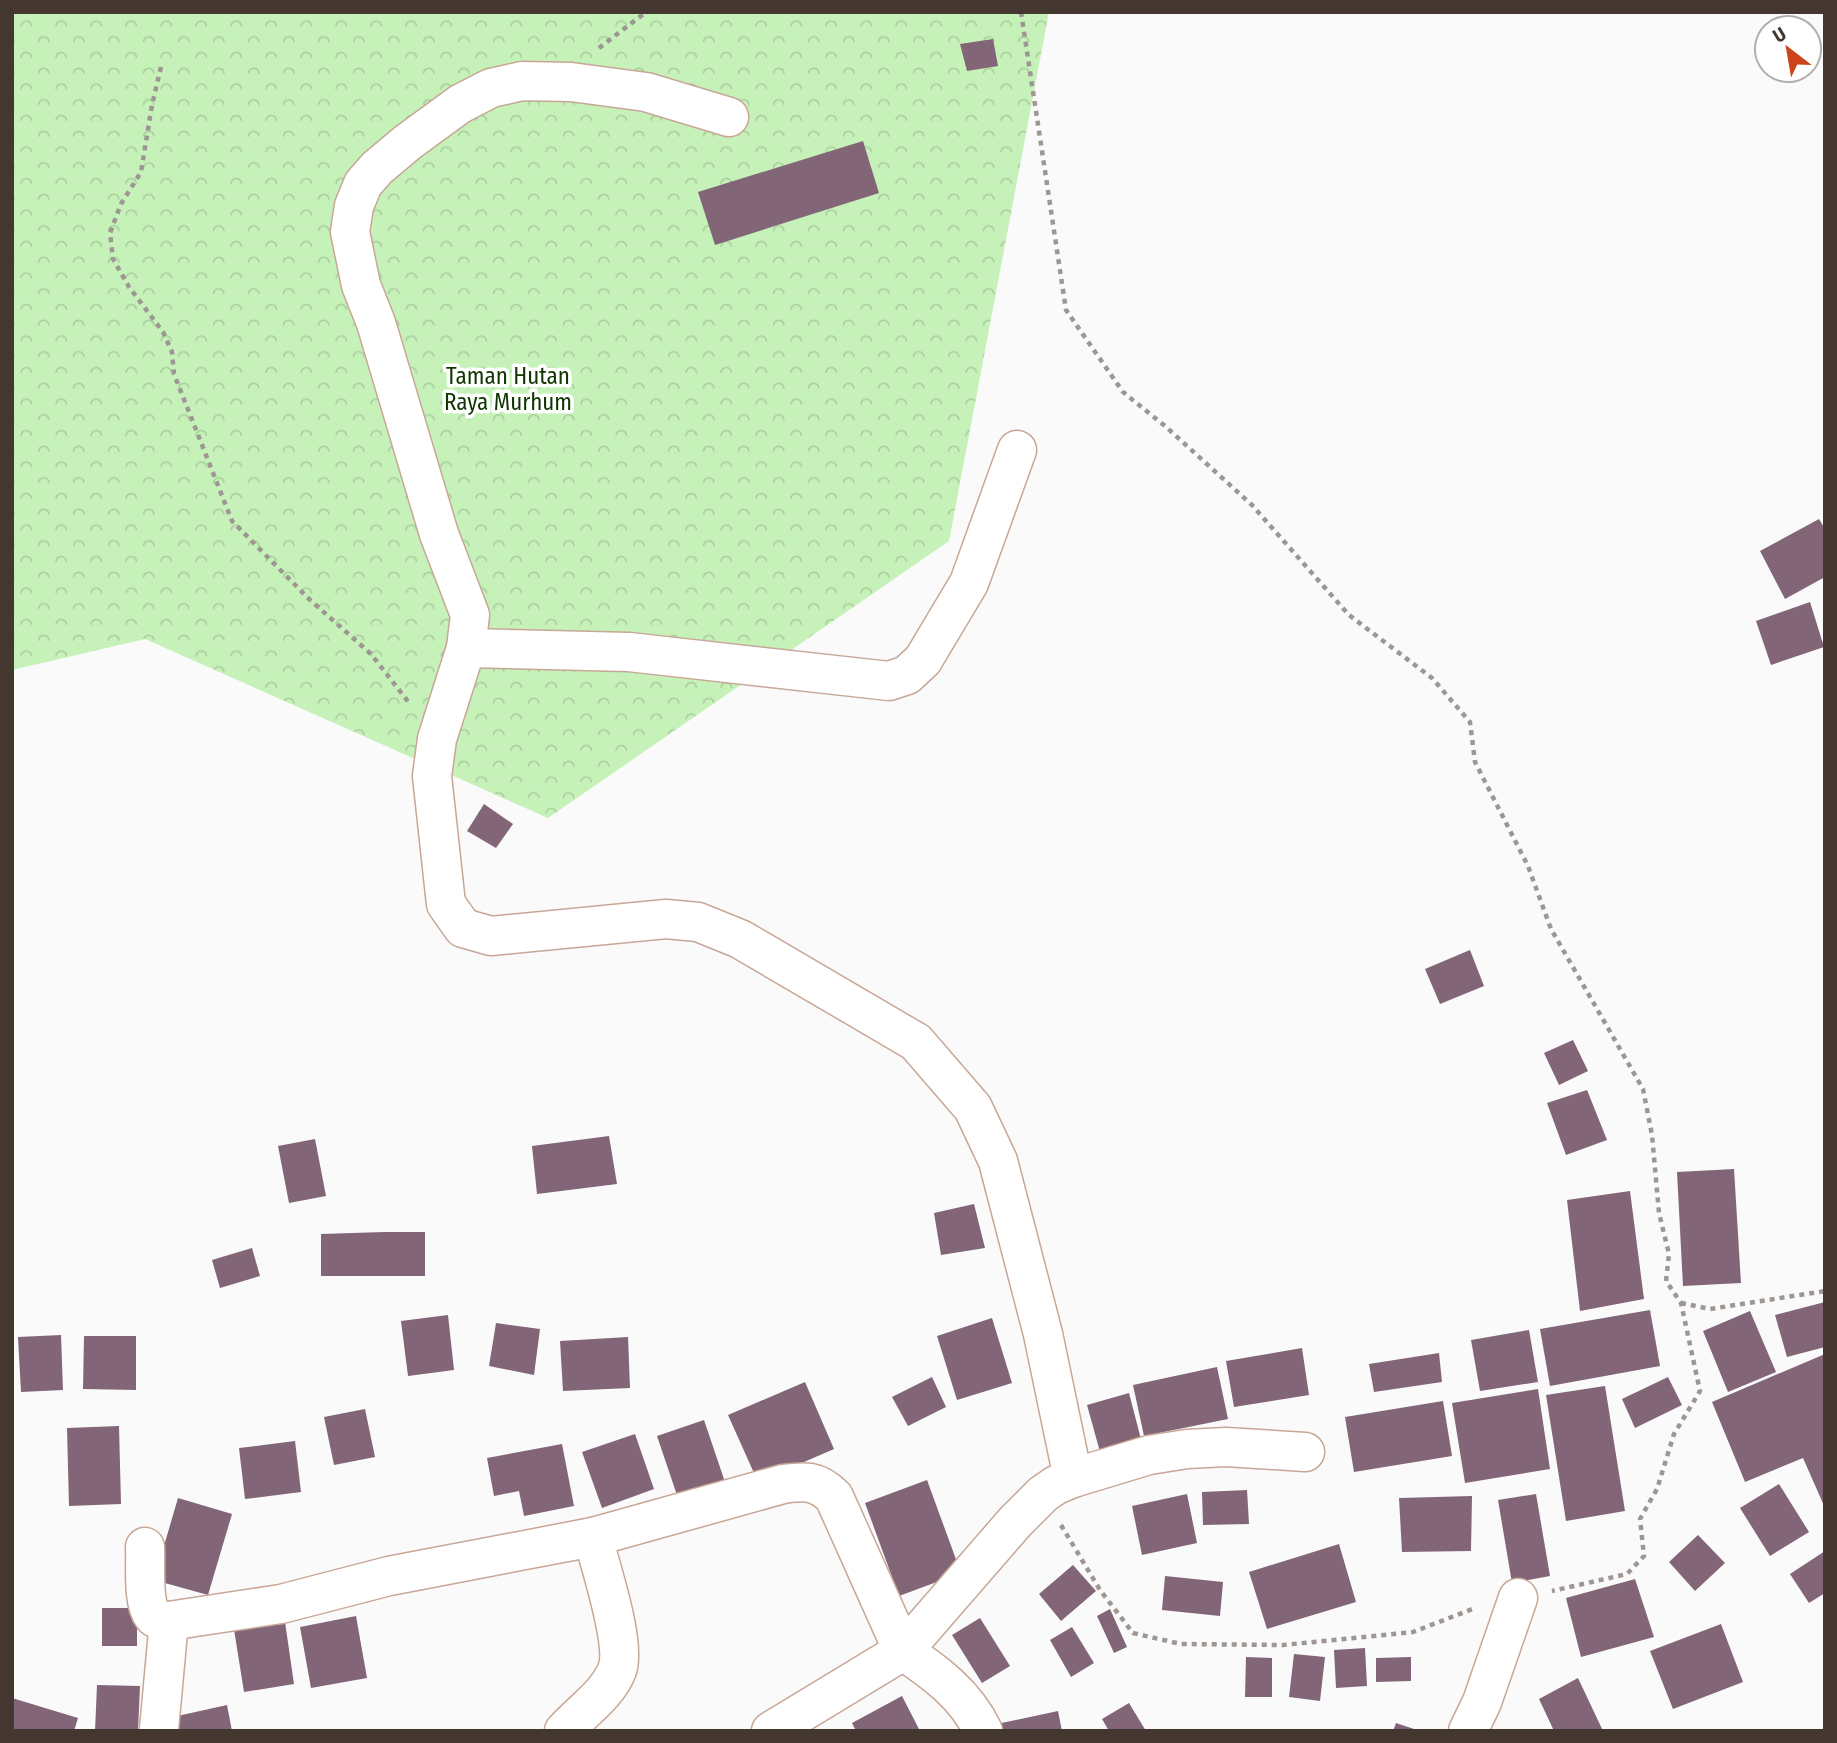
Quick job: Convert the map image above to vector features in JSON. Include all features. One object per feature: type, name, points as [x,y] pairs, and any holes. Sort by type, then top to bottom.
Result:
[{"type":"street","points":[[729,117],[646,92],[571,82],[522,81],[491,88],[460,104],[377,168],[363,184],[354,206],[351,246],[361,285],[376,323],[439,534],[470,615],[466,648],[436,739],[432,776],[446,904],[463,928],[491,936],[666,919],[698,922],[740,939],[916,1042],[974,1108],[998,1161],[1043,1334],[1058,1486]]},
{"type":"street","points":[[466,648],[629,652],[889,681],[907,675],[923,660],[969,583],[1017,450]]},
{"type":"street","points":[[771,1731],[903,1651],[1015,1522],[1058,1486],[1149,1455],[1226,1447],[1305,1452]]},
{"type":"street","points":[[145,1547],[147,1603],[153,1616],[169,1621],[281,1604],[389,1576],[593,1537],[783,1484],[809,1481],[824,1487],[834,1497],[903,1651],[929,1668],[952,1688],[967,1704],[983,1731]]},
{"type":"street","points":[[564,1731],[598,1697],[618,1668],[619,1642],[593,1537]]},
{"type":"street","points":[[1468,1731],[1482,1702],[1518,1598]]},
{"type":"street","points":[[159,1729],[169,1621]]},
{"type":"path","points":[[1021,12],[1066,310],[1123,392],[1252,505],[1349,615],[1432,678],[1470,722],[1475,762],[1528,866],[1551,929],[1643,1090],[1652,1135],[1659,1213],[1669,1254],[1666,1280],[1681,1303],[1700,1391],[1674,1434],[1657,1489],[1640,1519],[1644,1556],[1627,1574],[1482,1605],[1413,1632],[1283,1645],[1181,1644],[1133,1633],[1100,1590],[1058,1486]]},
{"type":"path","points":[[161,67],[141,172],[121,204],[110,233],[113,259],[129,287],[163,331],[172,352],[174,374],[232,521],[309,599],[371,653],[436,739]]},
{"type":"path","points":[[1681,1303],[1710,1309],[1825,1290]]},
{"type":"green space","name":"Taman Hutan Raya Murhum","points":[[12,12],[1049,12],[949,541],[548,818],[145,639],[12,670]]},
{"type":"building","points":[[993,39],[998,66],[967,71],[960,44]]},
{"type":"building","points":[[863,141],[879,193],[715,245],[698,192]]},
{"type":"building","points":[[1819,519],[1825,529],[1825,577],[1785,599],[1760,551]]},
{"type":"building","points":[[1810,602],[1824,647],[1771,665],[1756,621]]},
{"type":"building","points":[[484,804],[513,824],[496,848],[467,831]]},
{"type":"building","points":[[1470,950],[1484,986],[1440,1004],[1425,969]]},
{"type":"building","points":[[1573,1040],[1588,1071],[1559,1085],[1544,1053]]},
{"type":"building","points":[[1587,1090],[1607,1140],[1566,1155],[1547,1103]]},
{"type":"building","points":[[609,1136],[617,1184],[537,1194],[532,1146]]},
{"type":"building","points":[[315,1139],[326,1196],[289,1203],[278,1146]]},
{"type":"building","points":[[1734,1169],[1741,1283],[1683,1286],[1677,1172]]},
{"type":"building","points":[[1630,1191],[1644,1299],[1580,1311],[1567,1200]]},
{"type":"building","points":[[974,1204],[985,1248],[941,1255],[934,1213]]},
{"type":"building","points":[[425,1232],[425,1276],[321,1276],[321,1234]]},
{"type":"building","points":[[252,1248],[260,1276],[220,1288],[212,1260]]},
{"type":"building","points":[[1825,1302],[1825,1347],[1787,1357],[1775,1315]]},
{"type":"building","points":[[1650,1310],[1660,1366],[1550,1386],[1540,1329]]},
{"type":"building","points":[[1750,1311],[1776,1372],[1728,1392],[1703,1331]]},
{"type":"building","points":[[448,1315],[454,1370],[408,1376],[401,1321]]},
{"type":"building","points":[[992,1318],[1012,1383],[957,1400],[937,1336]]},
{"type":"building","points":[[496,1323],[540,1329],[534,1375],[489,1366]]},
{"type":"building","points":[[1529,1330],[1538,1382],[1480,1391],[1471,1340]]},
{"type":"building","points":[[61,1335],[63,1390],[21,1392],[18,1337]]},
{"type":"building","points":[[84,1336],[136,1336],[136,1390],[83,1389]]},
{"type":"building","points":[[628,1337],[630,1388],[563,1391],[560,1341]]},
{"type":"building","points":[[1302,1348],[1309,1395],[1234,1407],[1226,1361]]},
{"type":"building","points":[[1439,1353],[1442,1382],[1374,1392],[1369,1364]]},
{"type":"building","points":[[1825,1354],[1825,1508],[1803,1458],[1745,1482],[1712,1402]]},
{"type":"building","points":[[1217,1367],[1228,1419],[1144,1436],[1133,1385]]},
{"type":"building","points":[[932,1377],[946,1407],[908,1426],[892,1397]]},
{"type":"building","points":[[1668,1377],[1682,1405],[1635,1428],[1622,1399]]},
{"type":"building","points":[[805,1382],[834,1449],[758,1482],[728,1415]]},
{"type":"building","points":[[1605,1386],[1625,1511],[1566,1521],[1546,1395]]},
{"type":"building","points":[[1538,1389],[1550,1469],[1465,1483],[1452,1403]]},
{"type":"building","points":[[1129,1393],[1143,1447],[1102,1459],[1087,1405]]},
{"type":"building","points":[[1443,1401],[1452,1456],[1354,1472],[1345,1417]]},
{"type":"building","points":[[365,1409],[375,1457],[334,1465],[324,1417]]},
{"type":"building","points":[[704,1420],[727,1488],[680,1504],[657,1436]]},
{"type":"building","points":[[119,1426],[121,1504],[69,1506],[67,1428]]},
{"type":"building","points":[[635,1434],[654,1489],[602,1508],[582,1452]]},
{"type":"building","points":[[295,1441],[301,1492],[245,1499],[239,1448]]},
{"type":"building","points":[[562,1444],[574,1506],[524,1516],[519,1491],[494,1496],[487,1458]]},
{"type":"building","points":[[927,1480],[961,1573],[899,1596],[865,1503]]},
{"type":"building","points":[[1779,1484],[1809,1532],[1770,1556],[1740,1508]]},
{"type":"building","points":[[1247,1490],[1249,1524],[1203,1525],[1202,1492]]},
{"type":"building","points":[[1187,1494],[1197,1543],[1142,1555],[1132,1506]]},
{"type":"building","points":[[1536,1494],[1550,1576],[1512,1583],[1498,1500]]},
{"type":"building","points":[[1472,1496],[1471,1551],[1402,1552],[1399,1498]]},
{"type":"building","points":[[178,1498],[232,1514],[208,1595],[154,1580]]},
{"type":"building","points":[[1698,1535],[1725,1563],[1695,1591],[1669,1562]]},
{"type":"building","points":[[1339,1544],[1356,1602],[1267,1629],[1249,1572]]},
{"type":"building","points":[[1825,1551],[1825,1593],[1809,1603],[1790,1574]]},
{"type":"building","points":[[1073,1565],[1096,1591],[1061,1621],[1039,1594]]},
{"type":"building","points":[[1165,1576],[1223,1582],[1220,1616],[1162,1610]]},
{"type":"building","points":[[1635,1579],[1654,1637],[1581,1657],[1566,1598]]},
{"type":"building","points":[[102,1608],[137,1608],[137,1646],[102,1646]]},
{"type":"building","points":[[1110,1609],[1127,1647],[1114,1653],[1097,1616]]},
{"type":"building","points":[[284,1615],[294,1684],[244,1692],[233,1623]]},
{"type":"building","points":[[356,1616],[367,1678],[311,1688],[300,1627]]},
{"type":"building","points":[[980,1618],[1010,1666],[982,1683],[952,1635]]},
{"type":"building","points":[[1721,1624],[1743,1682],[1673,1709],[1650,1651]]},
{"type":"building","points":[[1072,1627],[1094,1663],[1071,1677],[1050,1640]]},
{"type":"building","points":[[1365,1648],[1367,1686],[1336,1688],[1334,1650]]},
{"type":"building","points":[[1294,1654],[1325,1657],[1320,1701],[1289,1697]]},
{"type":"building","points":[[1246,1657],[1272,1658],[1272,1697],[1245,1697]]},
{"type":"building","points":[[1411,1657],[1411,1681],[1376,1682],[1376,1658]]},
{"type":"building","points":[[1578,1678],[1603,1731],[1554,1731],[1539,1699]]},
{"type":"building","points":[[97,1685],[140,1686],[138,1731],[95,1731]]},
{"type":"building","points":[[902,1696],[920,1731],[856,1731],[852,1723]]},
{"type":"building","points":[[12,1698],[78,1718],[74,1731],[12,1731]]},
{"type":"building","points":[[1129,1703],[1146,1731],[1109,1731],[1102,1719]]},
{"type":"building","points":[[227,1705],[232,1731],[176,1731],[173,1717]]},
{"type":"building","points":[[1058,1711],[1062,1731],[994,1731],[992,1725]]},
{"type":"building","points":[[1396,1723],[1417,1730],[1417,1731],[1393,1731]]}]
